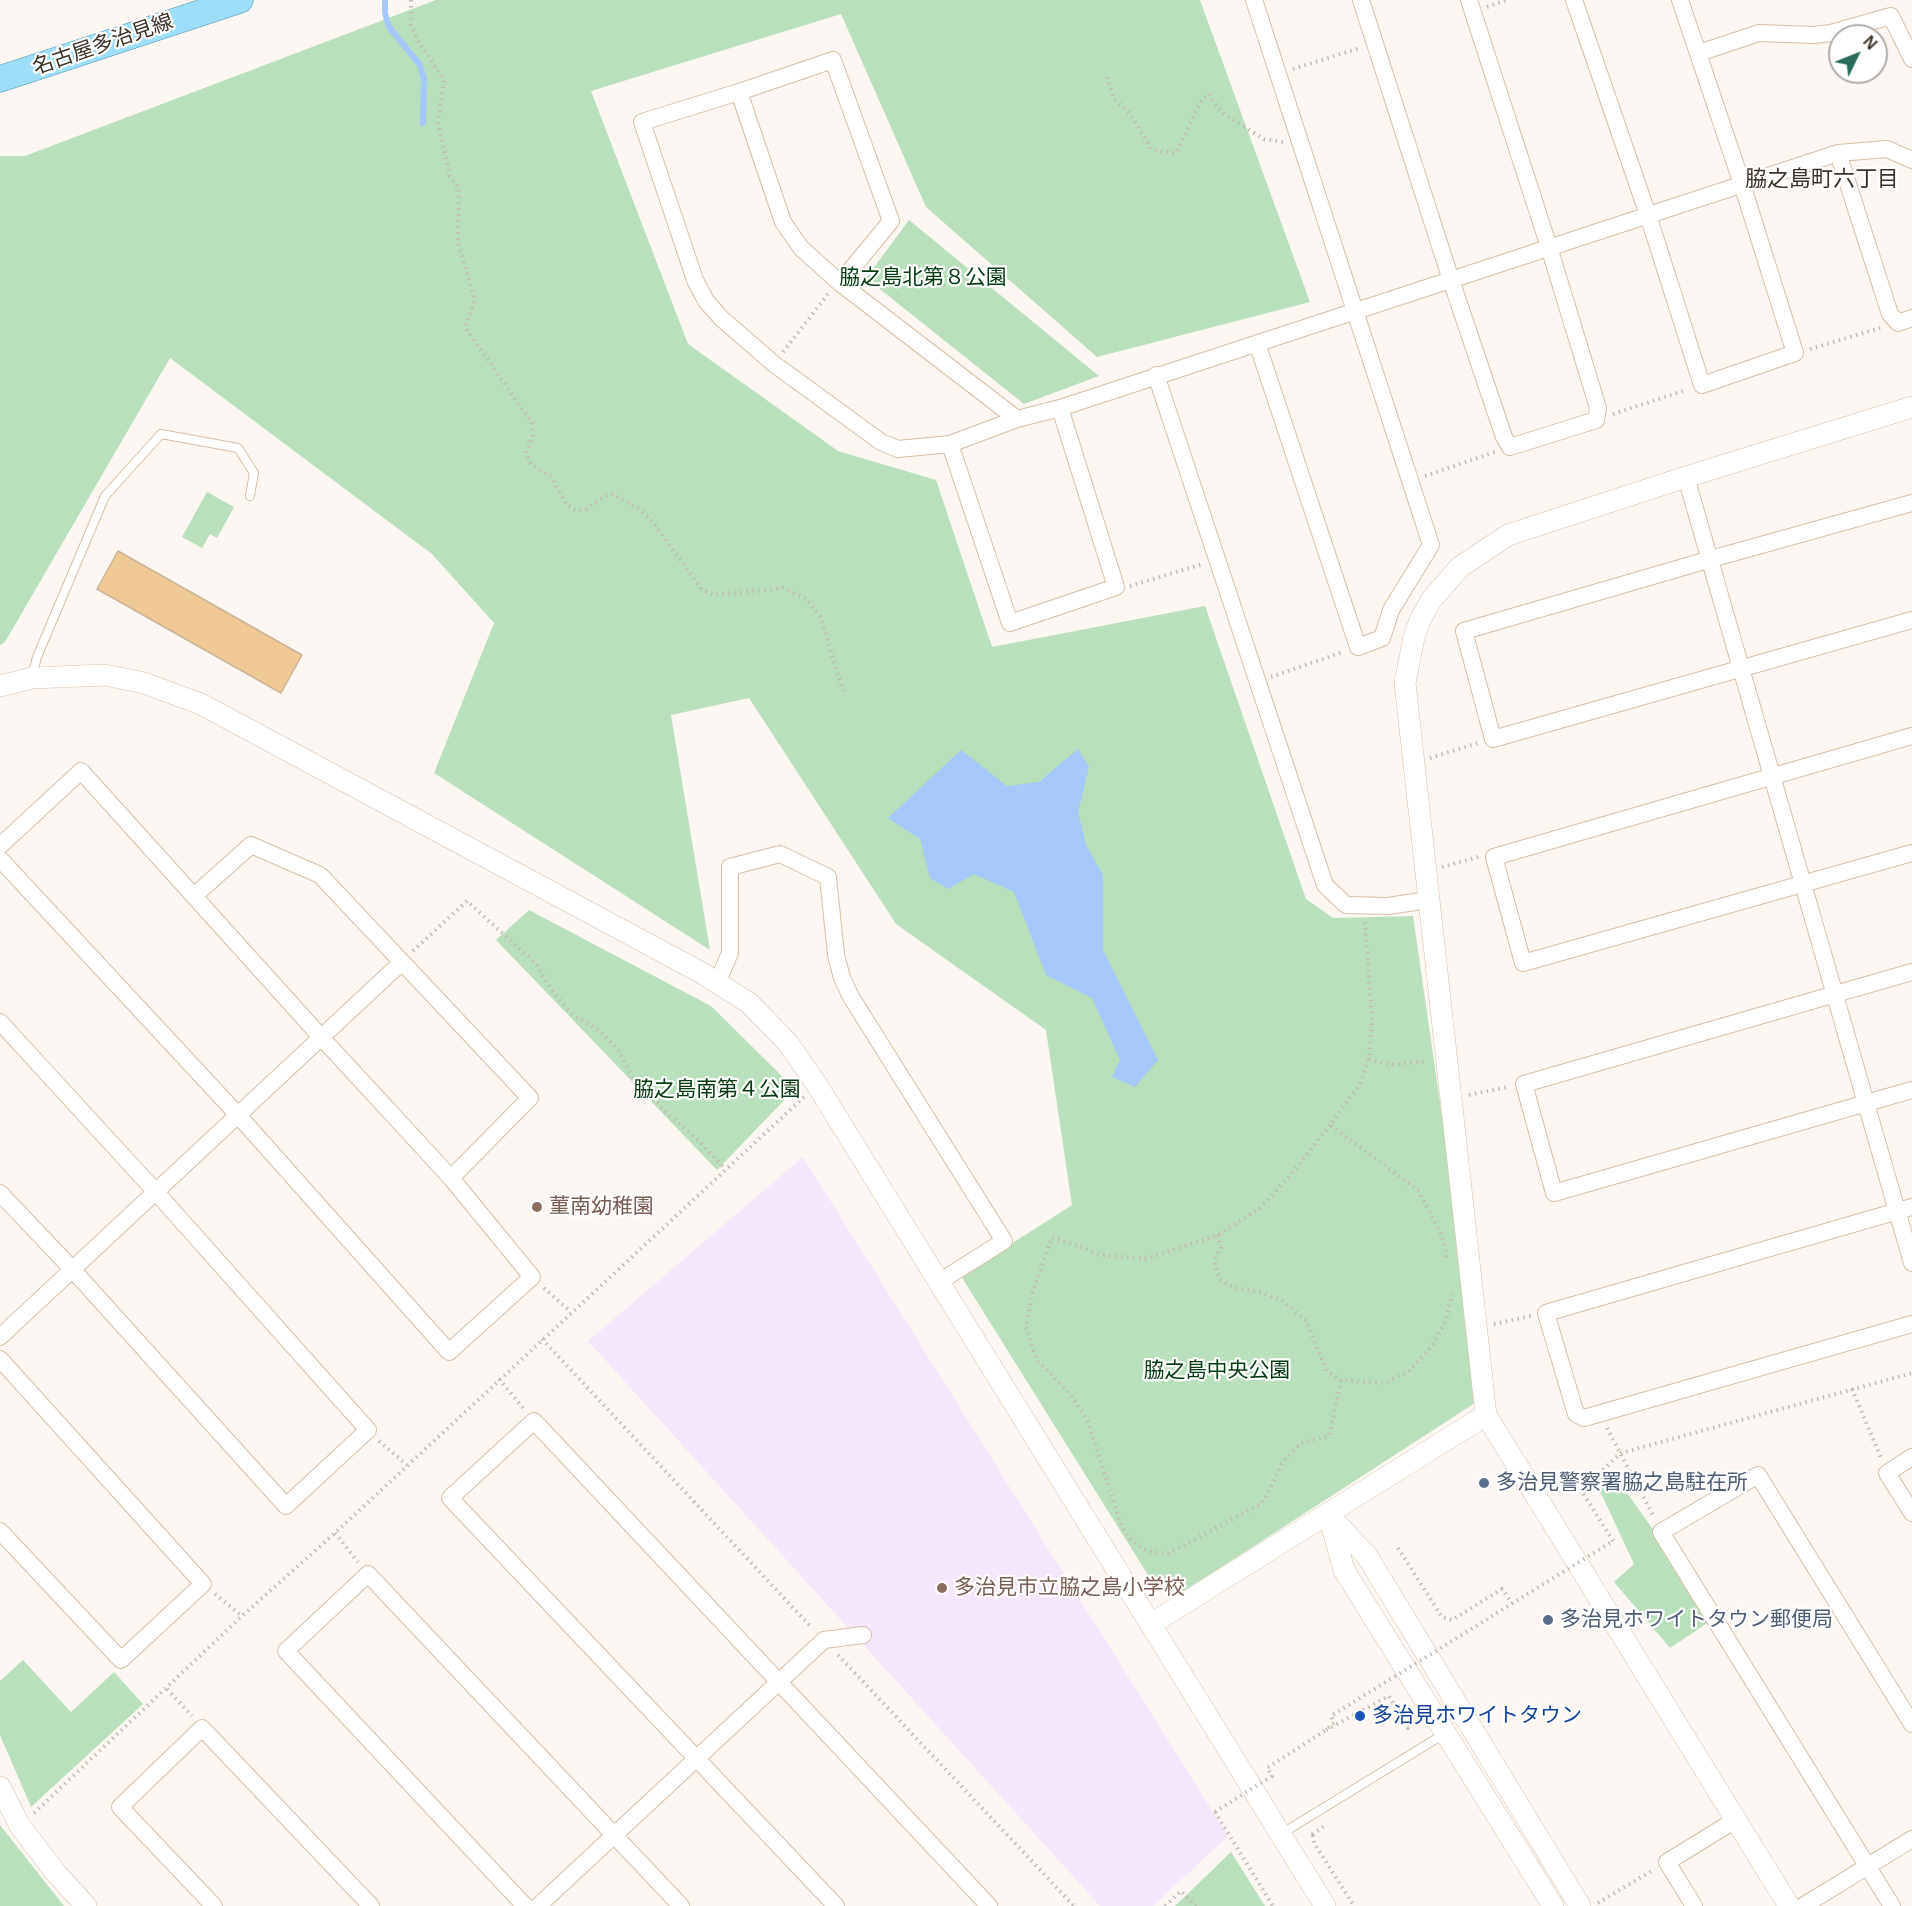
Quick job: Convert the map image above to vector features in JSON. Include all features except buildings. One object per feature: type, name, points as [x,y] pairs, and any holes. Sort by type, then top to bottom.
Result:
[{"type":"main road","name":"名古屋多治見線","points":[[0,80],[240,0]]},
{"type":"street","points":[[1254,0],[1431,545],[1390,610],[1382,638],[1358,646],[1257,343]]},
{"type":"street","points":[[1361,0],[1451,280],[1504,436],[1510,447],[1596,420],[1598,408],[1549,247],[1469,0]]},
{"type":"street","points":[[1574,0],[1648,215],[1702,385],[1795,354],[1742,184],[1680,0]]},
{"type":"street","points":[[1699,53],[1759,33],[1814,35],[1831,33],[1891,16],[1912,59]]},
{"type":"street","points":[[840,283],[891,221],[833,60],[642,122],[695,280],[706,301],[721,318],[774,364],[881,442],[898,449],[950,444],[1017,419],[1060,408],[1838,153],[1887,149],[1912,160]]},
{"type":"street","points":[[739,92],[783,222],[801,248],[840,283],[1017,419]]},
{"type":"street","points":[[1838,153],[1890,314],[1905,320]]},
{"type":"street","points":[[1156,375],[1325,885],[1346,904],[1388,906],[1428,900]]},
{"type":"street","points":[[1789,1906],[1486,1415],[1405,683],[1414,638],[1421,618],[1432,599],[1460,567],[1508,535],[1912,407]]},
{"type":"street","points":[[950,444],[1010,623],[1116,587],[1060,408]]},
{"type":"street","points":[[1686,477],[1867,1103],[1904,1210],[1912,1263]]},
{"type":"street","points":[[1912,502],[1464,631],[1493,739],[1912,620]]},
{"type":"street","points":[[0,686],[32,678],[105,675],[144,683],[201,704],[717,983],[749,1003],[788,1043],[817,1085],[1325,1906]]},
{"type":"street","points":[[1912,736],[1494,857],[1523,963],[1912,853]]},
{"type":"street","points":[[0,846],[81,771],[451,1178],[532,1277],[449,1352],[237,1114],[0,860]]},
{"type":"street","points":[[194,896],[251,845],[320,875],[530,1098],[451,1178]]},
{"type":"street","points":[[717,983],[730,953],[730,867],[780,854],[828,877],[836,956],[846,987],[1004,1241],[939,1282]]},
{"type":"street","points":[[0,1337],[402,962]]},
{"type":"street","points":[[1912,972],[1524,1084],[1554,1193],[1912,1090]]},
{"type":"street","points":[[0,1022],[156,1191],[368,1430],[286,1506],[72,1269],[0,1193]]},
{"type":"street","points":[[1904,1210],[1546,1313],[1576,1414],[1584,1418],[1912,1324]]},
{"type":"street","points":[[0,1359],[203,1584],[121,1660],[0,1531]]},
{"type":"street","points":[[1150,1624],[1486,1415]]},
{"type":"street","points":[[836,1906],[450,1498],[534,1421],[989,1906]]},
{"type":"street","points":[[1912,1457],[1887,1473],[1912,1513]]},
{"type":"street","points":[[1893,1906],[1661,1532],[1758,1475],[1912,1724]]},
{"type":"street","points":[[1328,1514],[1344,1570],[1553,1906]]},
{"type":"street","points":[[1328,1514],[1367,1556],[1580,1906]]},
{"type":"street","points":[[525,1906],[286,1651],[368,1574],[681,1906]]},
{"type":"street","points":[[538,1906],[824,1640],[863,1635]]},
{"type":"street","points":[[214,1906],[120,1806],[202,1728],[371,1906]]},
{"type":"street","points":[[0,1788],[20,1826],[56,1873],[86,1906]]},
{"type":"street","points":[[1694,1906],[1667,1862],[1737,1820]]},
{"type":"street","points":[[1803,1906],[1912,1839]]},
{"type":"lane","points":[[32,678],[37,657],[105,496],[161,434],[238,448],[254,473],[250,496]]},
{"type":"lane","points":[[1281,1835],[1446,1733]]},
{"type":"path","points":[[411,0],[411,25],[418,41],[444,80],[438,123],[450,176],[459,189],[458,243],[475,300],[465,327],[532,423],[533,436],[526,453],[531,464],[551,477],[567,505],[575,510],[586,509],[603,497],[613,494],[639,509],[654,522],[702,590],[715,595],[783,588],[805,598],[820,616],[843,691]]},
{"type":"path","points":[[1278,73],[1375,43]]},
{"type":"path","points":[[1107,77],[1114,99],[1130,114],[1152,150],[1176,153],[1202,99],[1209,94],[1222,113],[1264,139],[1285,142],[1298,139]]},
{"type":"path","points":[[774,364],[840,283]]},
{"type":"path","points":[[1795,354],[1905,320]]},
{"type":"path","points":[[1596,420],[1702,385]]},
{"type":"path","points":[[1411,481],[1510,447]]},
{"type":"path","points":[[1116,587],[1122,589],[1218,560]]},
{"type":"path","points":[[1256,682],[1358,646]]},
{"type":"path","points":[[1414,763],[1493,739]]},
{"type":"path","points":[[1426,872],[1479,857],[1494,857]]},
{"type":"path","points":[[402,962],[467,901],[536,964],[555,995],[573,1015],[600,1031],[608,1039],[616,1048],[633,1078],[725,1169]]},
{"type":"path","points":[[1341,1380],[1329,1436],[1301,1443],[1282,1463],[1261,1504],[1167,1554],[1146,1551],[1130,1539],[1121,1525],[1088,1422],[1071,1395],[1036,1359],[1026,1327],[1032,1294],[1052,1237],[1102,1255],[1145,1259],[1218,1235],[1260,1208],[1293,1173],[1360,1084],[1369,1059],[1372,1017],[1363,906]]},
{"type":"path","points":[[1369,1059],[1391,1065],[1446,1058]]},
{"type":"path","points":[[1451,1099],[1524,1084]]},
{"type":"path","points":[[20,1826],[242,1616],[817,1085]]},
{"type":"path","points":[[1330,1125],[1419,1191],[1442,1236],[1449,1268]]},
{"type":"path","points":[[1218,1235],[1221,1248],[1214,1260],[1219,1279],[1234,1288],[1263,1293],[1283,1301],[1306,1321],[1327,1371],[1341,1380],[1384,1383],[1409,1371],[1432,1346],[1446,1320],[1454,1288]]},
{"type":"path","points":[[532,1277],[571,1312]]},
{"type":"path","points":[[1477,1328],[1546,1313]]},
{"type":"path","points":[[542,1339],[1074,1906]]},
{"type":"path","points":[[1326,1730],[1334,1722],[1331,1716],[1613,1541],[1581,1490],[1621,1453],[1912,1373]]},
{"type":"path","points":[[499,1379],[534,1421]]},
{"type":"path","points":[[1852,1389],[1887,1473]]},
{"type":"path","points":[[1600,1415],[1661,1532]]},
{"type":"path","points":[[368,1430],[407,1465]]},
{"type":"path","points":[[334,1533],[368,1574]]},
{"type":"path","points":[[1398,1548],[1442,1617],[1452,1620],[1502,1588],[1512,1603]]},
{"type":"path","points":[[203,1584],[242,1616]]},
{"type":"path","points":[[167,1689],[202,1728]]},
{"type":"path","points":[[1273,1906],[1215,1812],[1272,1776],[1267,1768],[1326,1730],[1389,1696],[1408,1728]]},
{"type":"path","points":[[1313,1835],[1314,1843],[1354,1906]]},
{"type":"path","points":[[1593,1906],[1667,1862]]},
{"type":"path","points":[[1165,1906],[1181,1891],[1196,1906]]},
{"type":"shaded area","name":"多治見市立脇之島小学校","points":[[803,1157],[1228,1836],[1153,1906],[1100,1906],[588,1341]]},
{"type":"green space","name":"脇之島中央公園","points":[[436,0],[1200,0],[1310,302],[1097,357],[926,207],[841,14],[591,91],[688,344],[838,451],[936,480],[992,647],[1205,606],[1306,899],[1333,918],[1413,916],[1481,1386],[1475,1403],[1183,1592],[1153,1583],[961,1276],[1072,1205],[1046,1030],[896,924],[749,698],[671,715],[710,950],[434,773],[494,623],[432,554],[170,358],[5,642],[0,645],[0,156],[25,156]]},
{"type":"green space","name":"脇之島北第８公園","points":[[909,220],[1099,376],[1024,404],[866,278]]},
{"type":"green space","points":[[207,492],[234,507],[217,538],[210,534],[202,548],[182,537]]},
{"type":"green space","name":"脇之島南第４公園","points":[[529,910],[711,1006],[795,1089],[717,1170],[496,940]]},
{"type":"green space","points":[[1593,1476],[1616,1477],[1715,1618],[1670,1648],[1614,1582],[1634,1564]]},
{"type":"green space","points":[[23,1660],[71,1712],[114,1672],[143,1704],[31,1807],[0,1735],[0,1681]]},
{"type":"green space","points":[[0,1825],[64,1906],[0,1906]]},
{"type":"green space","points":[[1231,1852],[1265,1906],[1175,1906]]},
{"type":"water","points":[[1078,749],[1089,767],[1078,812],[1086,845],[1103,875],[1103,950],[1158,1060],[1135,1087],[1112,1077],[1120,1060],[1092,998],[1046,975],[1014,892],[974,874],[948,889],[930,878],[920,839],[888,818],[961,750],[1007,786],[1039,782]]},
{"type":"waterway","points":[[385,0],[385,13],[389,27],[420,65],[424,80],[423,123]]},
{"type":"place","name":"菫南幼稚園","points":[[537,1207]]},
{"type":"place","name":"多治見警察署脇之島駐在所","points":[[1484,1483]]},
{"type":"place","name":"多治見市立脇之島小学校","points":[[942,1588]]},
{"type":"place","name":"多治見ホワイトタウン郵便局","points":[[1548,1620]]},
{"type":"place","name":"多治見ホワイトタウン","points":[[1360,1716]]},
{"type":"district","name":"脇之島町六丁目","points":[[1822,180]]}]
